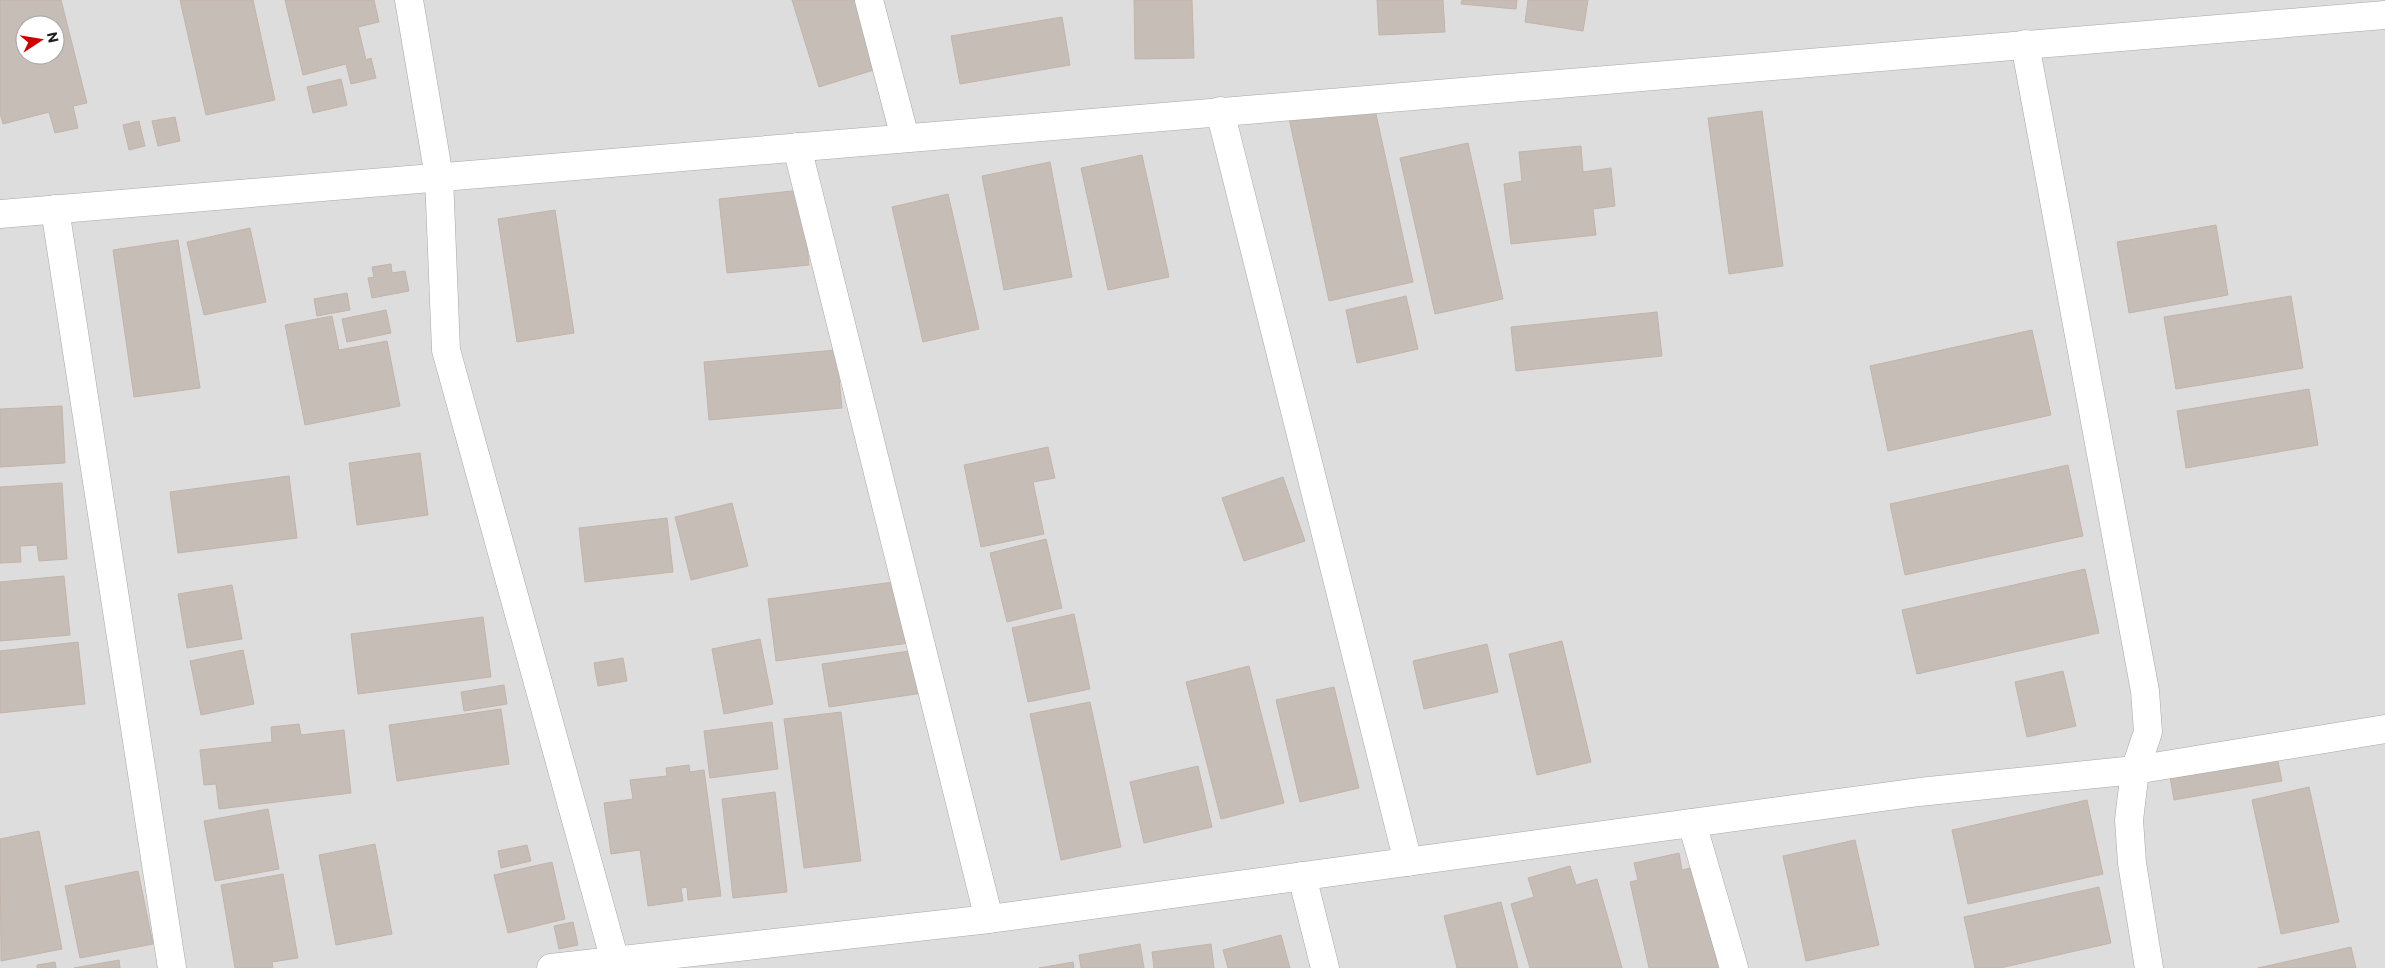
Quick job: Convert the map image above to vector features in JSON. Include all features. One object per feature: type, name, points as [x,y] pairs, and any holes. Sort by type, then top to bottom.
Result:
[{"type":"street","points":[[410,0],[439,177],[446,350],[615,961]]},
{"type":"street","points":[[869,0],[905,138]]},
{"type":"street","points":[[0,214],[2385,15]]},
{"type":"street","points":[[2025,44],[2146,691],[2148,732],[2135,770],[2129,820],[2132,863],[2149,968]]},
{"type":"street","points":[[1220,111],[1408,862]]},
{"type":"street","points":[[797,147],[989,919]]},
{"type":"street","points":[[55,209],[172,968]]},
{"type":"street","points":[[551,968],[989,919],[1919,792],[2135,770],[2385,730]]},
{"type":"street","points":[[1692,823],[1734,968]]},
{"type":"street","points":[[1302,876],[1325,968]]},
{"type":"shaded area","points":[[0,0],[2385,0],[2385,968],[0,968]]},
{"type":"building","points":[[0,0],[61,0],[65,15],[15,15],[15,65],[65,65],[65,16],[87,103],[73,106],[78,128],[55,133],[49,112],[3,124],[0,113]]},
{"type":"building","points":[[180,0],[253,0],[275,100],[206,115]]},
{"type":"building","points":[[285,0],[374,0],[379,22],[358,27],[366,60],[371,58],[376,78],[351,84],[346,64],[303,75]]},
{"type":"building","points":[[792,0],[856,0],[877,69],[819,87]]},
{"type":"building","points":[[1134,0],[1192,0],[1194,58],[1135,59]]},
{"type":"building","points":[[1377,0],[1443,0],[1445,32],[1379,35]]},
{"type":"building","points":[[1462,0],[1517,0],[1516,9],[1461,4]]},
{"type":"building","points":[[1528,0],[1588,0],[1583,31],[1525,22]]},
{"type":"building","points":[[1062,17],[1070,65],[960,84],[951,36]]},
{"type":"building","points":[[341,79],[347,105],[313,113],[307,87]]},
{"type":"building","points":[[1372,96],[1413,282],[1329,301],[1288,114]]},
{"type":"building","points":[[1762,111],[1783,266],[1729,274],[1708,118]]},
{"type":"building","points":[[175,117],[180,141],[158,146],[152,121]]},
{"type":"building","points":[[139,121],[145,146],[129,150],[123,125]]},
{"type":"building","points":[[1468,143],[1503,299],[1435,314],[1400,158]]},
{"type":"building","points":[[1581,146],[1583,172],[1611,168],[1615,206],[1593,209],[1596,235],[1511,244],[1504,184],[1522,181],[1519,152]]},
{"type":"building","points":[[1142,155],[1169,277],[1108,290],[1081,168]]},
{"type":"building","points":[[1050,162],[1072,277],[1004,290],[982,176]]},
{"type":"building","points":[[801,190],[809,265],[727,273],[719,199]]},
{"type":"building","points":[[948,194],[979,329],[923,342],[892,207]]},
{"type":"building","points":[[555,210],[574,333],[517,342],[498,219]]},
{"type":"building","points":[[2216,225],[2228,295],[2129,313],[2117,242]]},
{"type":"building","points":[[250,228],[266,302],[204,315],[187,242]]},
{"type":"building","points":[[178,240],[200,388],[134,397],[113,250]]},
{"type":"building","points":[[391,264],[392,273],[405,271],[409,291],[372,298],[368,278],[374,277],[372,267]]},
{"type":"building","points":[[347,293],[350,310],[317,316],[314,299]]},
{"type":"building","points":[[1406,296],[1418,349],[1357,363],[1346,310]]},
{"type":"building","points":[[2291,296],[2303,368],[2176,389],[2164,317]]},
{"type":"building","points":[[386,310],[391,333],[347,342],[342,319]]},
{"type":"building","points":[[1657,312],[1662,356],[1516,371],[1511,327]]},
{"type":"building","points":[[332,316],[339,350],[387,341],[400,406],[305,425],[285,325]]},
{"type":"building","points":[[2032,330],[2051,415],[1888,451],[1870,366]]},
{"type":"building","points":[[836,350],[842,408],[709,420],[704,362]]},
{"type":"building","points":[[2309,389],[2318,445],[2186,468],[2177,411]]},
{"type":"building","points":[[62,406],[65,463],[0,467],[0,409]]},
{"type":"building","points":[[1048,447],[1055,478],[1033,482],[1044,534],[981,547],[964,465]]},
{"type":"building","points":[[420,453],[428,515],[357,525],[349,463]]},
{"type":"building","points":[[2068,465],[2083,536],[1905,575],[1890,504]]},
{"type":"building","points":[[289,476],[297,538],[178,553],[170,492]]},
{"type":"building","points":[[1283,477],[1305,541],[1244,561],[1222,498]]},
{"type":"building","points":[[62,483],[67,559],[39,561],[37,545],[20,546],[21,562],[0,563],[0,487]]},
{"type":"building","points":[[732,503],[748,566],[691,580],[675,517]]},
{"type":"building","points":[[667,518],[673,572],[585,582],[579,528]]},
{"type":"building","points":[[1046,539],[1062,608],[1007,622],[990,553]]},
{"type":"building","points":[[2085,569],[2099,633],[1917,674],[1902,610]]},
{"type":"building","points":[[64,576],[70,635],[0,641],[0,582]]},
{"type":"building","points":[[916,579],[924,641],[776,661],[768,599]]},
{"type":"building","points":[[232,585],[242,639],[187,648],[178,594]]},
{"type":"building","points":[[1074,614],[1090,689],[1028,702],[1012,628]]},
{"type":"building","points":[[483,617],[491,677],[358,694],[351,634]]},
{"type":"building","points":[[760,639],[773,704],[724,714],[712,649]]},
{"type":"building","points":[[1562,641],[1591,762],[1537,775],[1509,654]]},
{"type":"building","points":[[78,642],[85,704],[0,713],[0,651]]},
{"type":"building","points":[[1487,644],[1498,692],[1424,709],[1413,661]]},
{"type":"building","points":[[929,648],[936,691],[829,707],[822,664]]},
{"type":"building","points":[[243,650],[254,704],[201,715],[190,661]]},
{"type":"building","points":[[623,658],[627,681],[598,686],[594,663]]},
{"type":"building","points":[[1249,666],[1284,803],[1221,819],[1186,682]]},
{"type":"building","points":[[2063,671],[2076,726],[2027,737],[2015,682]]},
{"type":"building","points":[[504,685],[507,704],[464,711],[461,692]]},
{"type":"building","points":[[1334,687],[1359,788],[1300,802],[1276,700]]},
{"type":"building","points":[[1090,702],[1121,847],[1061,860],[1030,714]]},
{"type":"building","points":[[501,709],[509,764],[397,781],[389,725]]},
{"type":"building","points":[[841,712],[861,861],[804,868],[784,719]]},
{"type":"building","points":[[772,722],[778,769],[710,778],[704,731]]},
{"type":"building","points":[[299,724],[301,735],[344,730],[351,793],[219,809],[216,784],[204,785],[200,750],[272,742],[271,727]]},
{"type":"building","points":[[2277,757],[2282,781],[2174,800],[2170,777]]},
{"type":"building","points":[[689,765],[690,772],[704,770],[721,896],[688,900],[687,887],[681,888],[683,901],[648,906],[640,850],[611,854],[604,803],[633,799],[630,780],[667,776],[666,768]]},
{"type":"building","points":[[1198,766],[1212,827],[1144,843],[1130,782]]},
{"type":"building","points":[[2309,787],[2339,922],[2281,934],[2252,800]]},
{"type":"building","points":[[775,792],[787,892],[733,898],[722,799]]},
{"type":"building","points":[[2087,800],[2103,874],[1968,904],[1952,830]]},
{"type":"building","points":[[268,809],[279,869],[215,881],[204,821]]},
{"type":"building","points":[[39,831],[62,949],[1,961],[0,839]]},
{"type":"building","points":[[1855,840],[1879,945],[1806,961],[1783,856]]},
{"type":"building","points":[[375,844],[392,934],[336,945],[319,855]]},
{"type":"building","points":[[527,845],[531,861],[501,868],[498,851]]},
{"type":"building","points":[[1679,853],[1682,870],[1695,867],[1718,968],[1649,968],[1630,882],[1638,880],[1634,863]]},
{"type":"building","points":[[552,862],[565,919],[508,933],[494,875]]},
{"type":"building","points":[[1570,866],[1576,885],[1597,879],[1622,968],[1530,968],[1511,904],[1534,897],[1528,878]]},
{"type":"building","points":[[138,871],[153,944],[80,958],[65,886]]},
{"type":"building","points":[[283,874],[298,958],[272,962],[273,968],[235,968],[221,885]]},
{"type":"building","points":[[2099,887],[2111,943],[2000,968],[1975,968],[1964,917]]},
{"type":"building","points":[[1501,902],[1518,968],[1457,968],[1444,916]]},
{"type":"building","points":[[573,922],[578,945],[559,949],[554,926]]},
{"type":"building","points":[[1281,935],[1290,968],[1228,968],[1223,950]]},
{"type":"building","points":[[1140,944],[1144,968],[1081,968],[1079,955]]},
{"type":"building","points":[[1211,944],[1214,968],[1154,968],[1152,952]]},
{"type":"building","points":[[2351,947],[2356,968],[2258,968]]},
{"type":"building","points":[[119,960],[120,968],[74,968]]},
{"type":"building","points":[[55,962],[56,968],[37,968],[37,965]]},
{"type":"building","points":[[1073,962],[1074,968],[1039,968]]}]
